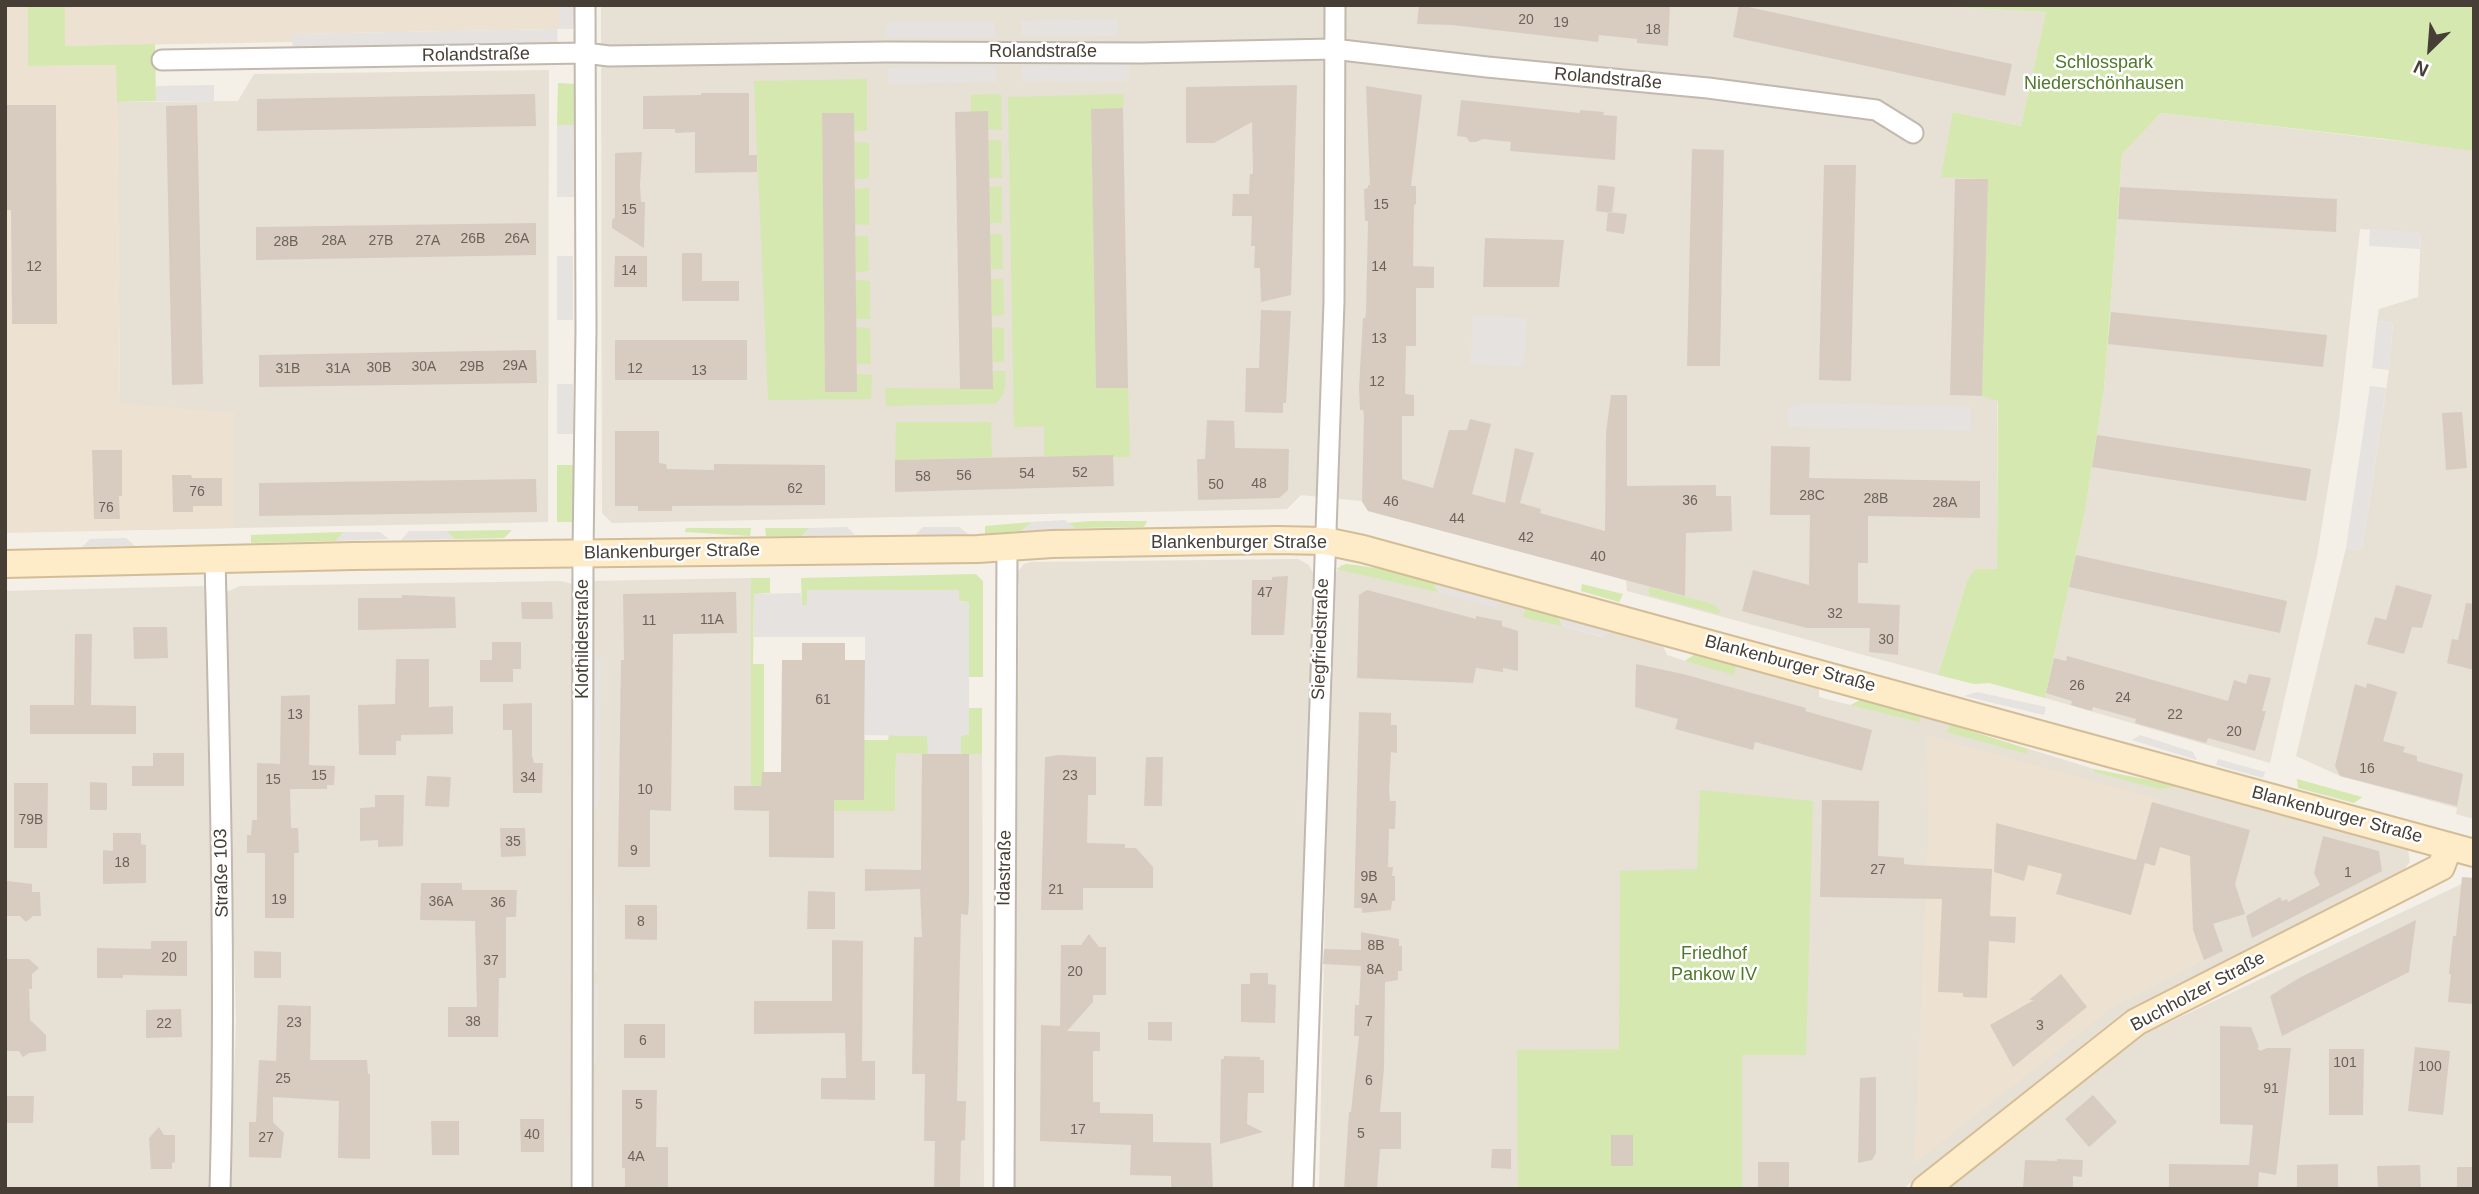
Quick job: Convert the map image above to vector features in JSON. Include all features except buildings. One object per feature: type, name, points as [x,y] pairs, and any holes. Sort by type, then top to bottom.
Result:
[{"type":"main road","name":"Blankenburger Straße","points":[[5,564],[215,558],[1007,548],[1137,542],[1325,541],[1652,626],[2461,849]]},
{"type":"main road","name":"Buchholzer Straße","points":[[1925,1189],[2136,1022],[2441,867],[2461,849]]},
{"type":"street","name":"Klothildestraße","points":[[582,1189],[585,5]]},
{"type":"street","name":"Siegfriedstraße","points":[[1304,1189],[1334,302],[1335,5]]},
{"type":"street","name":"Rolandstraße","points":[[162,60],[585,53],[609,56],[886,52],[1141,53],[1333,49],[1708,88],[1876,110],[1913,133]]},
{"type":"street","name":"Idastraße","points":[[1004,1189],[1007,548]]},
{"type":"street","name":"Straße 103","points":[[215,558],[223,888],[224,1052],[220,1189]]},
{"type":"shaded area","points":[[5,5],[28,5],[29,66],[117,65],[120,403],[234,413],[233,528],[5,533]]},
{"type":"shaded area","points":[[65,5],[559,5],[559,29],[293,34],[293,42],[64,46]]},
{"type":"shaded area","points":[[559,5],[575,5],[576,29],[559,29]]},
{"type":"shaded area","points":[[601,5],[1912,5],[2046,12],[2021,126],[1953,112],[1998,159],[1997,569],[1967,581],[1938,675],[1627,591],[1626,580],[1368,511],[1361,501],[1301,495],[1287,509],[612,523],[602,513]]},
{"type":"shaded area","points":[[1118,19],[1118,36],[1021,37],[1021,21]]},
{"type":"shaded area","points":[[887,22],[995,22],[995,38],[887,38]]},
{"type":"shaded area","points":[[557,29],[558,45],[293,50],[292,34]]},
{"type":"shaded area","points":[[1129,65],[1130,81],[1022,82],[1022,66]]},
{"type":"shaded area","points":[[995,66],[996,82],[888,84],[888,68]]},
{"type":"shaded area","points":[[549,70],[548,522],[79,531],[120,402],[117,102],[238,101],[254,74]]},
{"type":"shaded area","points":[[214,85],[214,101],[156,101],[156,86]]},
{"type":"shaded area","points":[[2161,113],[2474,150],[2474,819],[2456,814],[2457,808],[2340,776],[2296,756],[2346,548],[2362,550],[2389,370],[2393,323],[2377,321],[2379,309],[2418,297],[2421,233],[2360,229],[2339,419],[2317,556],[2270,763],[2045,698],[2085,511],[2104,389],[2122,154]]},
{"type":"shaded area","points":[[557,125],[575,125],[574,197],[557,197]]},
{"type":"shaded area","points":[[2370,229],[2421,233],[2420,249],[2369,246]]},
{"type":"shaded area","points":[[557,256],[573,256],[573,320],[557,320]]},
{"type":"shaded area","points":[[1473,315],[1527,318],[1524,367],[1470,364]]},
{"type":"shaded area","points":[[2377,321],[2393,323],[2389,370],[2372,368]]},
{"type":"shaded area","points":[[557,384],[573,384],[573,434],[557,434]]},
{"type":"shaded area","points":[[2370,386],[2386,388],[2362,550],[2346,548]]},
{"type":"shaded area","points":[[1803,403],[1971,407],[1971,431],[1788,427],[1788,408]]},
{"type":"shaded area","points":[[1065,520],[1075,528],[1021,531],[1032,522]]},
{"type":"shaded area","points":[[847,527],[855,535],[802,536],[810,528]]},
{"type":"shaded area","points":[[923,527],[959,527],[968,534],[915,535]]},
{"type":"shaded area","points":[[409,531],[446,531],[455,539],[401,540]]},
{"type":"shaded area","points":[[344,532],[380,532],[389,539],[335,541]]},
{"type":"shaded area","points":[[126,538],[135,546],[82,547],[90,539]]},
{"type":"shaded area","points":[[1298,559],[1309,565],[1313,573],[1298,1189],[1014,1189],[1019,583],[1016,582],[1016,574],[1024,564],[1030,562]]},
{"type":"shaded area","points":[[1341,565],[1393,572],[1433,583],[1438,592],[1495,607],[1502,602],[1558,617],[1563,626],[1601,637],[1611,632],[1663,646],[1667,655],[1685,661],[1694,655],[1819,689],[1819,697],[1851,705],[1860,700],[2094,769],[2178,786],[2408,850],[2410,862],[2402,872],[2125,1011],[1903,1189],[1319,1189],[1332,578]]},
{"type":"shaded area","points":[[751,578],[751,811],[895,811],[896,753],[982,754],[984,1189],[592,1189],[592,581]]},
{"type":"shaded area","points":[[561,581],[576,585],[577,595],[570,1189],[230,1189],[236,1021],[224,593],[240,586]]},
{"type":"shaded area","points":[[1433,583],[1502,602],[1495,608],[1438,592]]},
{"type":"shaded area","points":[[205,586],[211,598],[215,1189],[5,1189],[5,591]]},
{"type":"shaded area","points":[[807,590],[959,590],[959,602],[969,602],[969,734],[961,736],[961,754],[928,754],[927,736],[865,735],[865,637],[754,637],[754,594],[801,593],[802,605],[807,605]]},
{"type":"shaded area","points":[[1558,617],[1611,632],[1602,637],[1563,626]]},
{"type":"shaded area","points":[[595,658],[601,658],[599,809],[593,809]]},
{"type":"shaded area","points":[[1977,692],[2046,707],[2044,715],[1964,696]]},
{"type":"shaded area","points":[[1306,719],[1313,719],[1310,825],[1303,825]]},
{"type":"shaded area","points":[[1927,735],[2161,800],[2149,844],[2190,856],[2193,930],[2204,960],[2112,1008],[1914,1164],[1928,840]]},
{"type":"shaded area","points":[[2140,735],[2193,752],[2197,760],[2132,740]]},
{"type":"shaded area","points":[[2218,759],[2265,772],[2263,778],[2216,765]]},
{"type":"shaded area","points":[[2466,882],[2474,885],[2474,1189],[1948,1189],[2138,1037]]},
{"type":"shaded area","points":[[591,898],[597,898],[597,971],[591,971]]},
{"type":"shaded area","points":[[592,984],[598,984],[597,1062],[591,1062]]},
{"type":"green space","points":[[28,5],[65,5],[65,46],[155,44],[156,101],[117,102],[116,65],[28,66]]},
{"type":"green space","name":"Schlosspark Niederschönhausen","points":[[1912,5],[2474,5],[2474,151],[2161,113],[2122,154],[2104,389],[2085,511],[2045,698],[1989,683],[1974,684],[1938,675],[1967,581],[1975,569],[1997,569],[1998,401],[1982,396],[1988,179],[1941,177],[1953,112],[2021,126],[2046,12]]},
{"type":"green space","points":[[867,79],[867,131],[854,131],[822,114],[825,391],[857,392],[857,374],[872,375],[871,399],[768,400],[754,81]]},
{"type":"green space","points":[[558,83],[575,84],[575,125],[557,125]]},
{"type":"green space","points":[[1001,94],[1002,130],[988,129],[988,111],[971,112],[971,95]]},
{"type":"green space","points":[[1124,94],[1123,108],[1091,110],[1096,388],[1128,388],[1130,457],[1044,456],[1044,426],[1014,427],[1008,97]]},
{"type":"green space","points":[[989,140],[1001,140],[1002,178],[989,178]]},
{"type":"green space","points":[[854,142],[869,143],[869,178],[855,179]]},
{"type":"green space","points":[[1002,186],[1002,223],[990,223],[989,187]]},
{"type":"green space","points":[[869,188],[869,225],[855,224],[855,189]]},
{"type":"green space","points":[[990,234],[1002,234],[1003,269],[991,269]]},
{"type":"green space","points":[[855,236],[868,236],[869,271],[856,272]]},
{"type":"green space","points":[[991,279],[1003,279],[1004,315],[992,316]]},
{"type":"green space","points":[[856,280],[870,281],[870,319],[856,319]]},
{"type":"green space","points":[[856,327],[870,328],[871,364],[857,364]]},
{"type":"green space","points":[[992,327],[1004,328],[1004,362],[993,362]]},
{"type":"green space","points":[[993,371],[1005,371],[1003,393],[995,404],[886,406],[885,388],[993,389]]},
{"type":"green space","points":[[896,422],[991,422],[992,457],[895,460]]},
{"type":"green space","points":[[557,465],[575,465],[574,522],[557,522]]},
{"type":"green space","points":[[1147,521],[1144,527],[1075,528],[1067,523]]},
{"type":"green space","points":[[1032,522],[1021,531],[985,534],[985,526]]},
{"type":"green space","points":[[686,528],[751,528],[750,536],[685,532]]},
{"type":"green space","points":[[765,528],[810,528],[802,536],[766,536]]},
{"type":"green space","points":[[512,530],[504,538],[455,539],[446,531]]},
{"type":"green space","points":[[344,532],[335,541],[251,543],[251,535]]},
{"type":"green space","points":[[1346,564],[1376,568],[1433,583],[1438,592],[1336,569]]},
{"type":"green space","points":[[976,574],[983,581],[983,677],[969,677],[969,602],[808,590],[807,605],[802,605],[801,578]]},
{"type":"green space","points":[[751,578],[770,578],[770,593],[754,594],[753,664],[764,664],[764,772],[761,799],[863,800],[864,740],[888,740],[889,735],[928,736],[928,754],[896,753],[895,811],[751,811]]},
{"type":"green space","points":[[1582,584],[1623,594],[1619,602],[1581,591]]},
{"type":"green space","points":[[1649,587],[1712,604],[1720,610],[1719,614],[1649,595]]},
{"type":"green space","points":[[1526,608],[1558,617],[1562,626],[1523,617]]},
{"type":"green space","points":[[1694,655],[1736,666],[1734,675],[1685,661]]},
{"type":"green space","points":[[1860,700],[1919,716],[1920,722],[1851,705]]},
{"type":"green space","points":[[969,708],[982,708],[982,754],[961,754],[961,736],[969,734]]},
{"type":"green space","points":[[1951,725],[2027,749],[2028,754],[1946,732]]},
{"type":"green space","points":[[2094,769],[2178,786],[2159,789],[2094,772]]},
{"type":"green space","points":[[2297,779],[2362,797],[2354,803],[2298,788]]},
{"type":"green space","name":"Friedhof Pankow IV","points":[[1700,790],[1813,801],[1806,1055],[1742,1055],[1742,1189],[1518,1189],[1517,1050],[1619,1049],[1620,871],[1697,869]]}]
